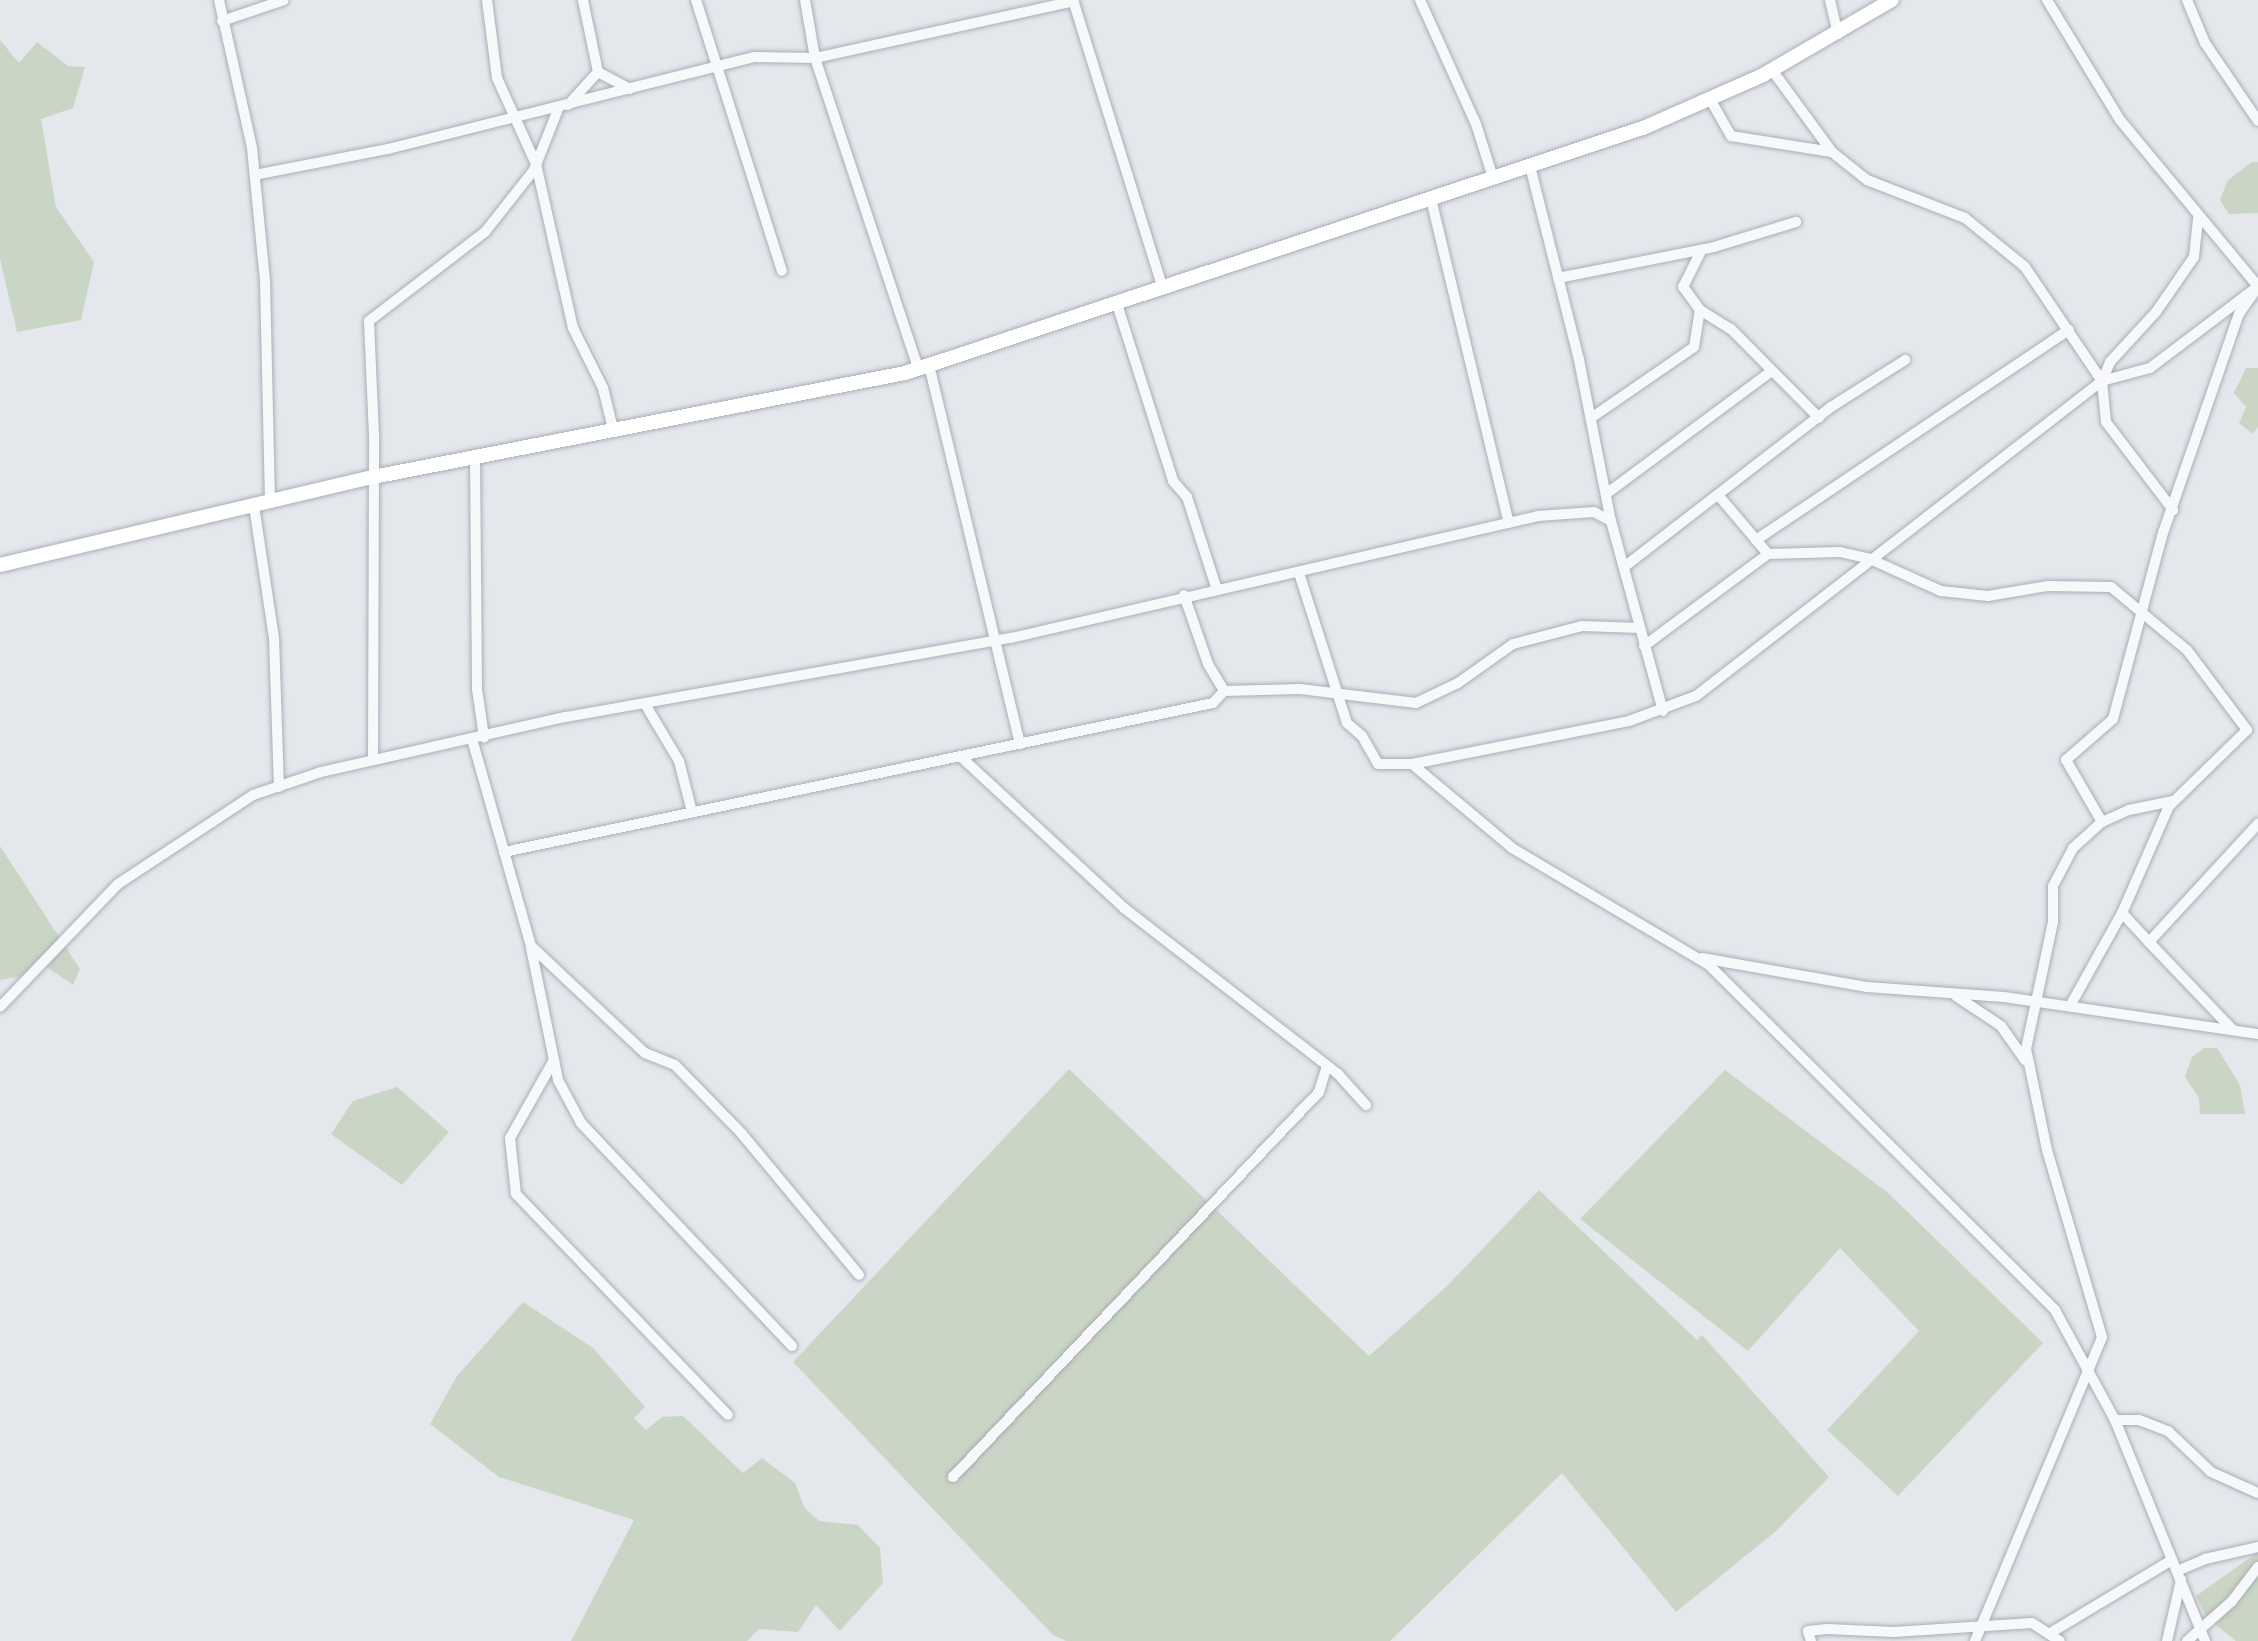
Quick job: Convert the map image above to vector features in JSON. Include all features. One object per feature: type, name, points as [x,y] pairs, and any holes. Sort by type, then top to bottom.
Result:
[{"type":"street","points":[[219,0],[255,175],[265,281],[270,502]]},
{"type":"street","points":[[222,21],[284,0]]},
{"type":"street","points":[[487,0],[497,78],[536,164],[573,328],[603,388],[613,429]]},
{"type":"street","points":[[583,0],[598,72]]},
{"type":"street","points":[[696,0],[782,271]]},
{"type":"street","points":[[805,0],[815,58],[924,367],[998,640],[1020,744]]},
{"type":"street","points":[[255,175],[516,118],[715,67],[777,55],[815,58],[1074,0],[1163,289]]},
{"type":"street","points":[[1420,0],[1476,124],[1493,178]]},
{"type":"street","points":[[1830,0],[1838,34]]},
{"type":"street","points":[[0,565],[373,477],[924,367],[1643,128],[1772,70],[1892,0]]},
{"type":"street","points":[[2047,0],[2120,120],[2258,287]]},
{"type":"street","points":[[2187,0],[2205,43],[2258,121]]},
{"type":"street","points":[[1772,70],[1832,152],[1867,180],[1965,218],[2025,267],[2102,381],[2106,422],[2173,510]]},
{"type":"street","points":[[598,72],[630,89]]},
{"type":"street","points":[[373,758],[373,477],[369,321],[485,232],[536,164],[563,106],[598,72]]},
{"type":"street","points":[[1710,99],[1731,136],[1832,152]]},
{"type":"street","points":[[1530,166],[1591,418],[1611,521],[1663,711]]},
{"type":"street","points":[[1431,199],[1509,523]]},
{"type":"street","points":[[2102,381],[2110,362],[2156,312],[2194,257],[2198,218]]},
{"type":"street","points":[[1558,278],[1702,249],[1796,222]]},
{"type":"street","points":[[1702,249],[1683,287],[1700,310],[1731,329],[1769,373],[1819,418]]},
{"type":"street","points":[[1299,573],[1347,723],[1362,736],[1378,764],[1412,764],[1543,742],[1663,711],[1696,696],[2102,381],[2150,368],[2258,287]]},
{"type":"street","points":[[2102,822],[2066,760],[2111,724],[2173,510],[2239,314],[2258,287]]},
{"type":"street","points":[[1117,304],[1173,481],[1187,497],[1216,587]]},
{"type":"street","points":[[1591,418],[1694,347],[1700,310]]},
{"type":"street","points":[[1756,540],[2069,330]]},
{"type":"street","points":[[1624,567],[1819,418],[1905,360]]},
{"type":"street","points":[[1606,494],[1769,373]]},
{"type":"street","points":[[475,457],[477,689],[484,737]]},
{"type":"street","points":[[1719,496],[1768,554]]},
{"type":"street","points":[[254,506],[274,638],[279,787]]},
{"type":"street","points":[[0,1007],[118,884],[253,795],[373,758],[645,704],[998,640],[1216,587],[1299,573],[1509,523],[1577,512],[1611,521]]},
{"type":"street","points":[[1644,646],[1768,554],[1840,552],[1870,559],[1941,591],[1988,596],[2048,586],[2111,587],[2187,650],[2247,730],[2173,801],[2122,913],[2070,1006]]},
{"type":"street","points":[[1184,595],[1208,664],[1224,691]]},
{"type":"street","points":[[504,852],[1213,703],[1224,691],[1300,689],[1416,703],[1458,683],[1513,644],[1582,626],[1640,628]]},
{"type":"street","points":[[645,704],[679,761],[692,812]]},
{"type":"street","points":[[472,739],[531,946],[554,1060],[581,1123],[792,1346]]},
{"type":"street","points":[[960,756],[1124,908],[1327,1066],[1366,1105]]},
{"type":"street","points":[[1412,764],[1512,848],[1698,957],[1755,1006],[2055,1310],[2115,1420],[2202,1636]]},
{"type":"street","points":[[1975,1641],[2045,1463],[2092,1373],[2102,1328],[2054,1175],[2027,1065],[2033,1000],[2051,931],[2053,886],[2073,848],[2102,822],[2129,810],[2173,801]]},
{"type":"street","points":[[2149,942],[2258,824]]},
{"type":"street","points":[[2122,913],[2232,1029]]},
{"type":"street","points":[[531,946],[645,1053],[675,1065],[742,1134],[859,1275]]},
{"type":"street","points":[[1698,957],[1831,981],[1955,996],[2033,1000],[2258,1034]]},
{"type":"street","points":[[1955,996],[2001,1026],[2027,1065]]},
{"type":"street","points":[[554,1060],[510,1138],[516,1194],[728,1415]]},
{"type":"street","points":[[953,1477],[1319,1092],[1327,1066]]},
{"type":"street","points":[[2115,1420],[2139,1420],[2168,1431],[2211,1472],[2258,1493]]},
{"type":"street","points":[[2167,1641],[2179,1576],[2205,1559],[2258,1547]]},
{"type":"street","points":[[1811,1641],[1808,1631],[1902,1632],[1980,1624],[2032,1623],[2056,1636],[2172,1560]]},
{"type":"street","points":[[2187,1641],[2202,1636],[2258,1567]]},
{"type":"green space","points":[[0,40],[19,63],[37,42],[68,66],[85,67],[73,108],[41,119],[56,207],[94,262],[81,320],[17,332],[0,259]]},
{"type":"green space","points":[[2252,162],[2258,162],[2258,213],[2229,214],[2220,200],[2228,180]]},
{"type":"green space","points":[[2246,368],[2258,368],[2258,427],[2253,434],[2239,423],[2246,407],[2234,393]]},
{"type":"green space","points":[[0,846],[80,969],[73,985],[41,963],[28,975],[0,980]]},
{"type":"green space","points":[[2204,1048],[2217,1048],[2240,1085],[2245,1114],[2200,1114],[2199,1098],[2185,1077],[2192,1057]]},
{"type":"green space","points":[[1069,1069],[1369,1356],[1447,1286],[1539,1190],[1697,1340],[1702,1335],[1829,1477],[1775,1532],[1676,1612],[1562,1473],[1390,1641],[1066,1641],[1053,1635],[793,1362]]},
{"type":"green space","points":[[1725,1070],[1887,1192],[2043,1343],[1898,1496],[1827,1430],[1919,1331],[1840,1248],[1748,1351],[1580,1219]]},
{"type":"green space","points":[[397,1087],[449,1132],[402,1185],[331,1134],[353,1101]]},
{"type":"green space","points":[[523,1302],[593,1348],[645,1407],[634,1418],[646,1430],[662,1417],[683,1416],[743,1473],[762,1458],[795,1483],[804,1507],[819,1521],[858,1525],[880,1548],[883,1583],[840,1631],[816,1605],[798,1632],[759,1629],[747,1641],[571,1641],[634,1520],[499,1477],[430,1424],[457,1376]]},
{"type":"green space","points":[[2258,1552],[2258,1641],[2236,1641],[2207,1618],[2196,1596]]}]
